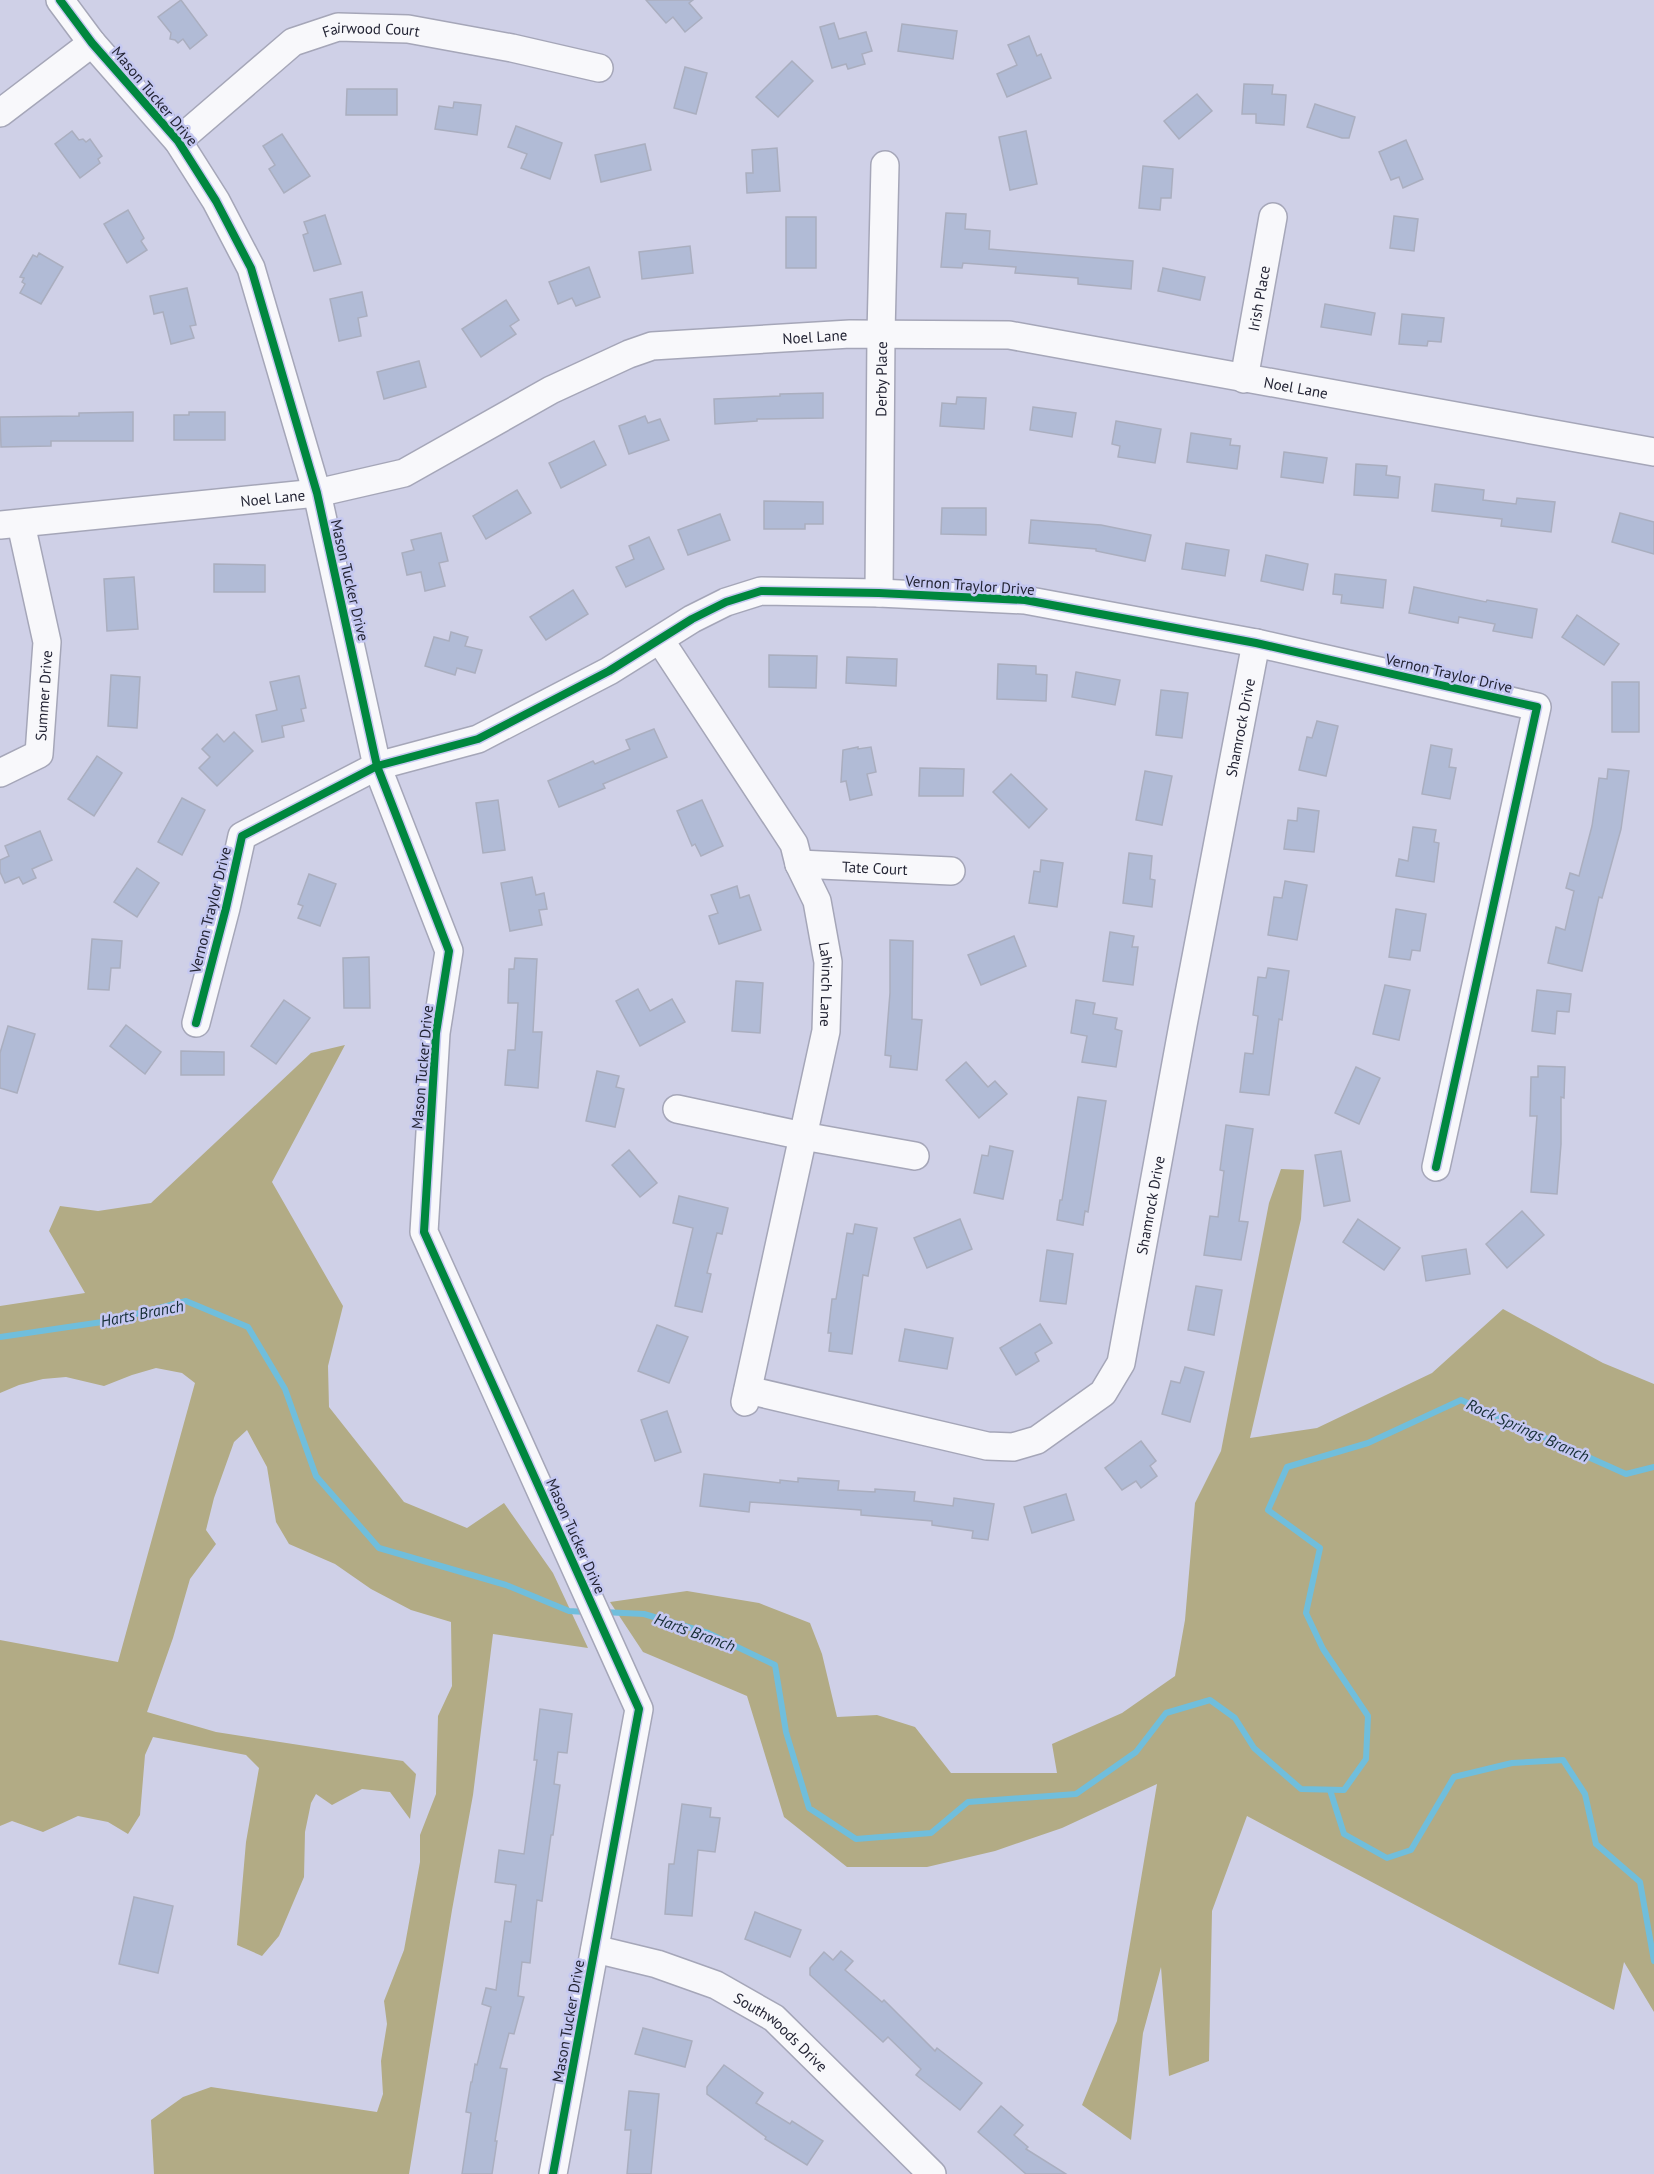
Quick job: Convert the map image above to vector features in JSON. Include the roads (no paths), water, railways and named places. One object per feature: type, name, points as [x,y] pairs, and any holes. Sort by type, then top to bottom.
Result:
[{"type":"street","name":"Mason Tucker Drive","points":[[60,0],[92,43],[178,141],[216,201],[251,268],[317,493],[377,766],[449,951],[436,1034],[424,1233],[639,1709],[553,2174]]},
{"type":"street","name":"Fairwood Court","points":[[178,141],[293,42],[338,27],[408,29],[512,48],[599,68]]},
{"type":"street","points":[[0,113],[92,43]]},
{"type":"street","name":"Derby Place","points":[[879,593],[885,165]]},
{"type":"street","name":"Irish Place","points":[[1244,379],[1273,217]]},
{"type":"street","name":"Noel Lane","points":[[11,525],[317,493],[404,473],[551,390],[629,354],[652,346],[850,334],[1009,335],[1654,452]]},
{"type":"street","name":"Summer Drive","points":[[0,773],[39,754],[46,642],[11,525]]},
{"type":"street","name":"Vernon Traylor Drive","points":[[196,1023],[242,836],[377,766],[478,740],[609,671],[692,619],[726,602],[761,591],[879,593],[1025,600],[1256,643],[1537,707],[1436,1167]]},
{"type":"street","name":"Lahinch Lane","points":[[660,640],[794,844],[799,864],[817,901],[828,962],[826,1031],[746,1396]]},
{"type":"street","name":"Shamrock Drive","points":[[746,1396],[987,1446],[1013,1447],[1037,1440],[1103,1393],[1121,1363],[1256,643]]},
{"type":"street","name":"Tate Court","points":[[799,864],[951,871]]},
{"type":"street","points":[[677,1109],[803,1137],[915,1156]]},
{"type":"street","name":"Southwoods Drive","points":[[595,1949],[657,1964],[716,1985],[774,2018],[932,2174]]},
{"type":"waterway","name":"Harts Branch","points":[[0,1337],[109,1321],[186,1301],[248,1327],[285,1389],[316,1476],[379,1548],[506,1585],[569,1611],[586,1612]]},
{"type":"waterway","name":"Harts Branch","points":[[603,1612],[644,1614],[708,1633],[775,1665],[786,1732],[809,1808],[856,1839],[931,1833],[968,1802],[1076,1794],[1136,1752],[1166,1713],[1210,1700],[1235,1718],[1254,1748],[1301,1789],[1344,1790],[1366,1759],[1368,1716],[1323,1649],[1306,1613],[1320,1548],[1268,1510],[1287,1467],[1368,1443],[1461,1400],[1626,1474],[1654,1467]]},
{"type":"waterway","name":"Harts Branch","points":[[1330,1790],[1344,1834],[1387,1858],[1411,1850],[1454,1777],[1512,1763],[1563,1760],[1585,1794],[1596,1844],[1640,1882],[1654,1961]]},
{"type":"water label","name":"Rock Springs Branch","points":[[1528,1430]]}]
